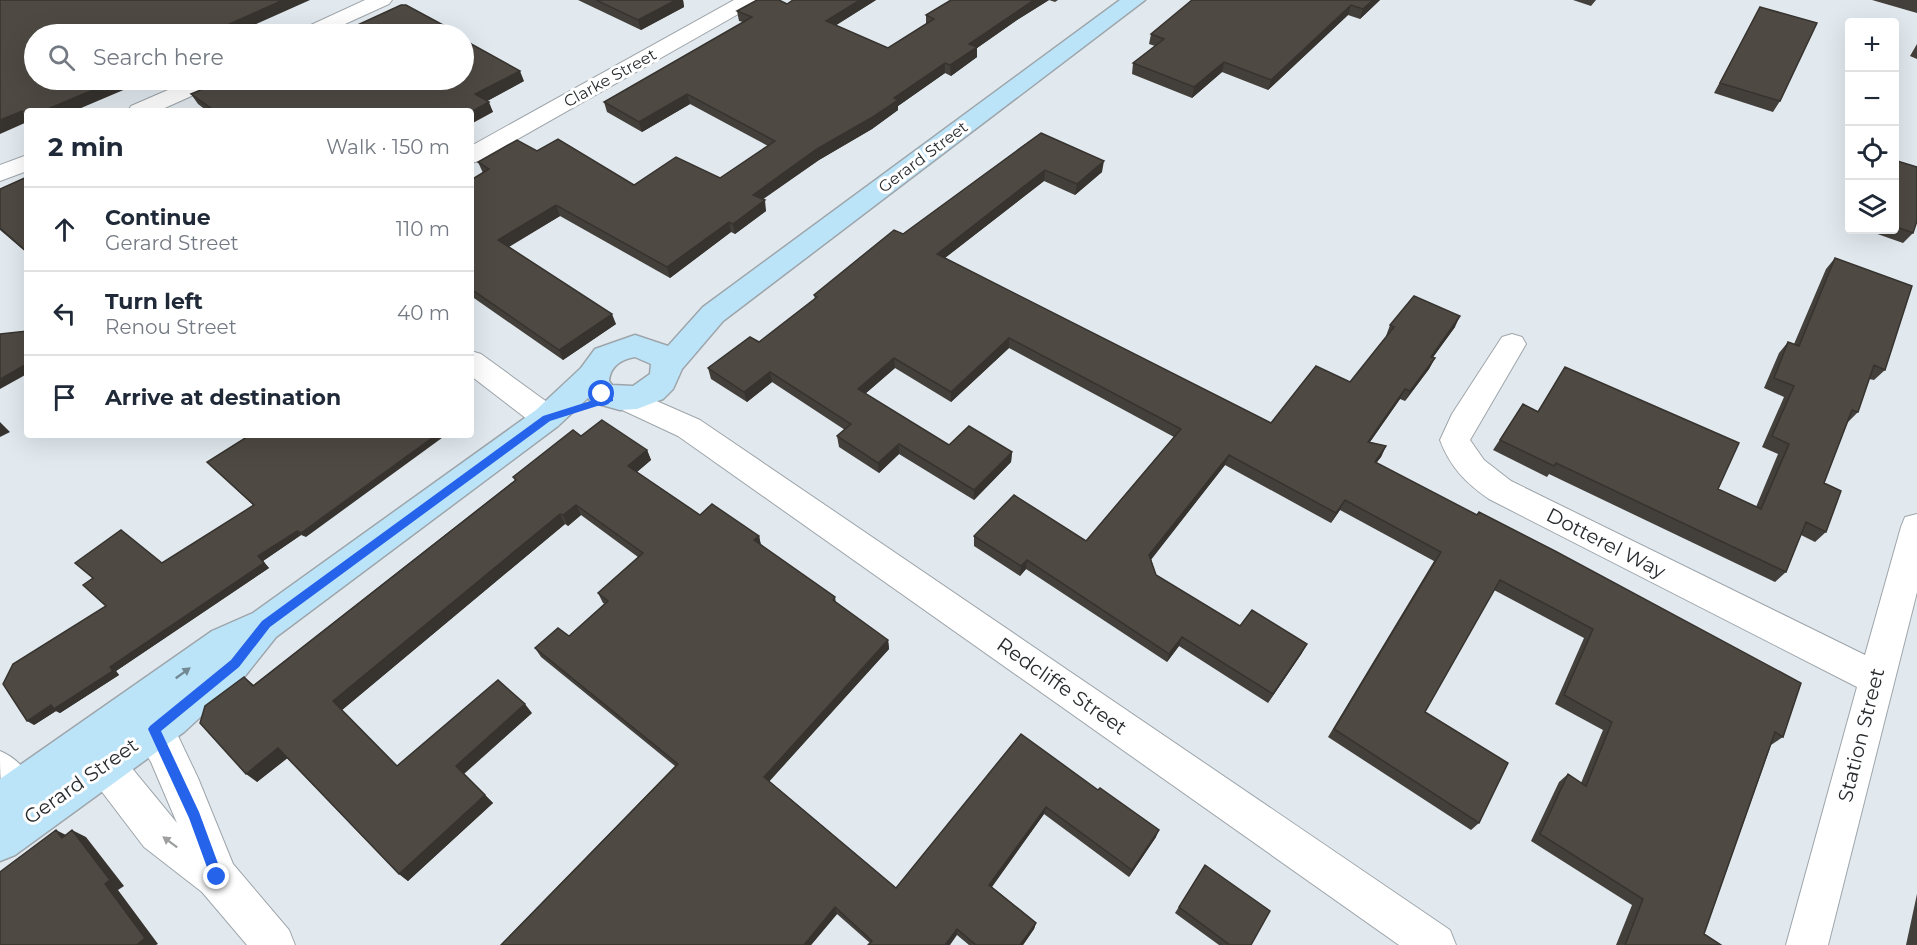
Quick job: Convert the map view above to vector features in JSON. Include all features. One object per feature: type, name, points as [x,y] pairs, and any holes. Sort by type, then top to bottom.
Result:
[{"type":"street","points":[[329,24],[382,0]]},
{"type":"street","name":"Clarke Street","points":[[474,154],[749,0]]},
{"type":"street","name":"Gerard Street","points":[[635,346],[713,314],[1134,0]]},
{"type":"street","points":[[146,108],[186,90]]},
{"type":"street","points":[[0,174],[24,163]]},
{"type":"street","name":"Gerard Street","points":[[667,373],[713,314]]},
{"type":"street","name":"Dotterel Way","points":[[1512,344],[1463,422],[1455,440],[1461,457],[1477,475],[1500,490],[1875,678]]},
{"type":"street","points":[[635,346],[658,351],[665,357],[667,373],[651,392],[611,391],[596,367],[612,352],[635,346]]},
{"type":"street","points":[[474,363],[547,418]]},
{"type":"street","name":"Redcliffe Street","points":[[667,373],[690,428]]},
{"type":"street","name":"Gerard Street","points":[[0,840],[12,795],[96,754],[145,718],[235,663],[266,624],[547,418],[611,391]]},
{"type":"street","name":"Redcliffe Street","points":[[611,391],[690,428],[1435,945]]},
{"type":"street","name":"Station Street","points":[[1807,945],[1875,678],[1917,527]]},
{"type":"street","points":[[145,718],[195,816],[217,877]]},
{"type":"street","points":[[96,754],[158,833],[217,877],[274,945]]},
{"type":"building","points":[[0,0],[283,0],[229,24],[24,24],[24,90],[93,90],[50,108],[24,108],[24,112],[0,120]]},
{"type":"building","points":[[596,0],[676,0],[638,20]]},
{"type":"building","points":[[757,0],[779,0],[787,4],[793,0],[860,0],[826,21],[888,48],[934,19],[926,15],[951,0],[1034,0],[969,44],[977,47],[950,65],[945,63],[894,98],[898,100],[817,149],[753,195],[765,200],[733,224],[729,222],[667,267],[556,205],[498,240],[612,314],[559,350],[474,291],[474,178],[489,169],[478,162],[517,140],[537,151],[558,139],[634,185],[676,157],[720,178],[775,141],[687,94],[639,122],[604,102],[752,17],[737,11]]},
{"type":"building","points":[[1192,0],[1373,0],[1363,9],[1351,5],[1271,80],[1224,62],[1194,87],[1133,63],[1164,39],[1151,34]]},
{"type":"building","points":[[401,5],[406,5],[441,24],[360,24]]},
{"type":"building","points":[[1760,7],[1817,23],[1780,101],[1720,83]]},
{"type":"building","points":[[474,46],[520,71],[475,94],[489,102],[474,110],[474,108],[211,108],[191,94],[201,90],[474,90]]},
{"type":"building","points":[[1041,133],[1104,161],[1077,184],[1045,170],[937,254],[1271,423],[1316,366],[1350,382],[1394,327],[1390,325],[1414,296],[1460,316],[1431,357],[1435,358],[1410,391],[1405,389],[1368,442],[1386,446],[1375,462],[1477,515],[1479,512],[1555,551],[1801,683],[1783,737],[1775,732],[1704,934],[1721,945],[1625,945],[1643,899],[1540,834],[1568,774],[1586,786],[1612,722],[1564,695],[1593,629],[1500,580],[1425,712],[1508,763],[1479,823],[1334,729],[1441,552],[1345,500],[1336,513],[1229,455],[1149,555],[1156,575],[1240,626],[1252,610],[1307,644],[1273,694],[1182,637],[1169,654],[1027,560],[1021,566],[974,536],[1014,495],[1086,541],[1181,429],[1009,338],[951,392],[894,358],[858,389],[949,445],[969,426],[1012,452],[974,490],[899,444],[878,463],[837,436],[851,424],[770,372],[744,392],[708,368],[750,337],[759,342],[817,297],[814,295],[894,230],[903,234]]},
{"type":"building","points":[[1899,162],[1917,167],[1917,221],[1913,233],[1899,228]]},
{"type":"building","points":[[24,178],[24,249],[0,228],[0,189]]},
{"type":"building","points":[[1835,258],[1912,286],[1885,370],[1874,365],[1858,412],[1852,410],[1824,483],[1841,491],[1826,532],[1806,522],[1786,572],[1556,463],[1554,466],[1500,440],[1523,404],[1538,412],[1565,367],[1739,443],[1718,489],[1761,509],[1789,444],[1772,436],[1794,386],[1774,378],[1788,342],[1799,346]]},
{"type":"building","points":[[24,331],[24,366],[0,379],[0,334]]},
{"type":"building","points":[[602,420],[647,450],[628,466],[700,515],[712,504],[759,536],[754,540],[835,597],[833,600],[888,640],[764,777],[896,888],[1021,734],[1098,790],[1100,788],[1159,830],[1132,870],[1046,807],[989,885],[1036,923],[1020,945],[976,945],[957,929],[945,945],[868,945],[872,941],[835,907],[804,945],[501,945],[678,764],[535,648],[558,628],[569,636],[608,601],[598,593],[643,553],[576,505],[563,515],[560,514],[333,701],[397,766],[498,680],[525,704],[456,766],[485,795],[399,874],[278,748],[246,774],[200,723],[205,706],[244,677],[253,686],[516,480],[513,477],[573,430],[581,436]]},
{"type":"building","points":[[245,438],[432,438],[301,533],[297,531],[258,556],[264,563],[110,667],[113,671],[54,709],[51,705],[27,721],[3,684],[13,664],[106,606],[83,585],[93,578],[75,563],[121,530],[162,563],[254,505],[207,462]]},
{"type":"building","points":[[56,830],[62,838],[72,830],[110,880],[105,884],[145,938],[137,945],[0,945],[0,872]]},
{"type":"building","points":[[1205,865],[1270,911],[1251,945],[1230,945],[1179,907]]},
{"type":"route","points":[[217,877],[195,816],[154,729],[205,690],[235,663],[266,624],[547,418],[610,398],[602,394]]}]
